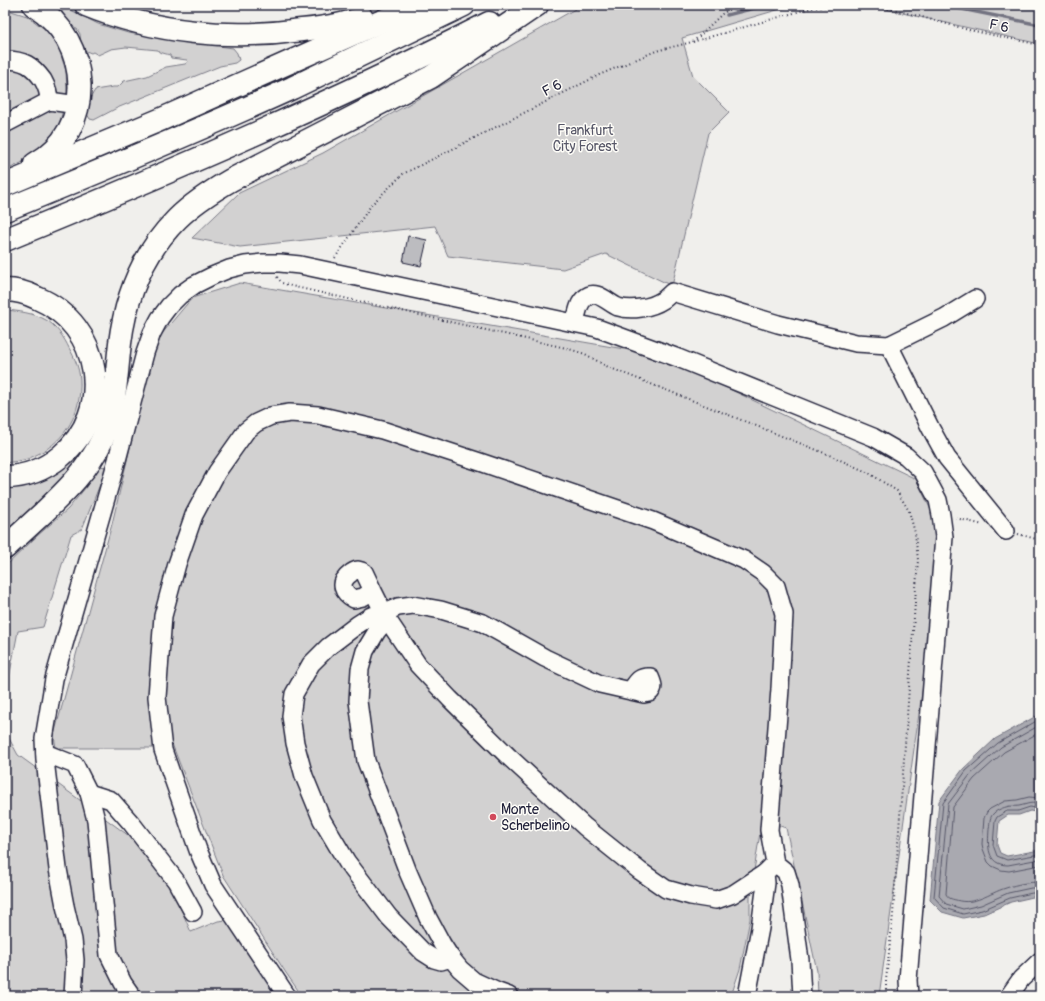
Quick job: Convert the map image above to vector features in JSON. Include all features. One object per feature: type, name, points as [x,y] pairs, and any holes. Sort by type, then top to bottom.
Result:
[{"type":"highway","points":[[5,180],[40,161],[56,149],[66,137],[71,127],[78,105],[80,92],[78,67],[71,47],[50,17],[34,5]]},
{"type":"highway","points":[[86,5],[127,19],[161,27],[199,32],[250,34],[287,32],[318,28],[359,19],[407,5]]},
{"type":"highway","points":[[5,185],[162,119],[418,5]]},
{"type":"highway","points":[[5,210],[150,150],[290,88],[464,5]]},
{"type":"highway","points":[[5,240],[207,156],[427,55],[524,5]]},
{"type":"highway","points":[[5,548],[65,493],[84,470],[97,450],[107,427],[114,405],[120,341],[127,305],[132,290],[152,249],[177,218],[202,198],[231,180],[431,77],[537,5]]},
{"type":"highway","points":[[5,255],[97,202]]},
{"type":"highway","points":[[5,290],[21,292],[45,301],[68,318],[78,330],[87,347],[92,359],[95,382],[94,401],[90,414],[77,440],[54,462],[41,469],[25,474],[5,477]]},
{"type":"lane","points":[[5,60],[22,61],[30,65],[37,72],[47,87],[49,101]]},
{"type":"lane","points":[[5,124],[49,101],[78,105]]},
{"type":"lane","points":[[73,996],[75,960],[58,869],[44,739],[54,679],[117,460],[145,353],[152,333],[160,318],[169,306],[194,284],[229,269],[245,265],[274,263],[300,265],[597,328],[678,358],[873,437],[906,456],[923,472],[938,500],[944,537],[908,980],[908,996]]},
{"type":"lane","points":[[574,323],[580,305],[585,297],[594,294],[617,306],[631,309],[651,306],[663,300],[672,292],[778,324],[856,343],[889,345],[944,318],[975,299]]},
{"type":"lane","points":[[889,345],[927,423],[947,458],[1006,531]]},
{"type":"lane","points":[[287,996],[213,885],[198,850],[163,750],[157,697],[163,616],[177,564],[194,514],[217,472],[246,432],[256,423],[271,416],[290,413],[318,415],[382,430],[653,521],[744,560],[763,573],[776,586],[784,614],[780,689],[769,830],[770,868],[766,883],[760,928],[747,996]]},
{"type":"lane","points":[[923,472],[947,458]]},
{"type":"lane","points":[[373,591],[385,616],[418,664],[450,699],[503,752],[585,827],[640,871],[666,889],[691,896],[716,900],[733,894],[770,868],[786,872],[790,885],[800,960],[802,996]]},
{"type":"lane","points":[[509,996],[474,981],[460,969],[451,958],[428,918],[408,872],[366,761],[358,701],[360,669],[365,651],[385,616],[398,607],[413,605],[441,610],[483,623],[545,658],[600,684],[631,690]]},
{"type":"lane","points":[[385,616],[371,616],[357,625],[328,647],[311,664],[294,694],[291,716],[295,743],[304,776],[322,820],[347,862],[389,917],[423,952],[434,959],[441,961],[451,958]]},
{"type":"lane","points":[[45,753],[75,765],[89,793],[96,820],[109,955],[123,983],[132,996]]},
{"type":"lane","points":[[89,793],[111,800],[122,812],[176,881],[193,912]]},
{"type":"lane","points":[[1009,996],[1021,980],[1040,961]]},
{"type":"path","points":[[692,42],[722,14],[736,5]]},
{"type":"path","name":"F 6","points":[[327,271],[372,204],[403,174],[599,76],[656,51],[811,8],[837,5]]},
{"type":"path","name":"F 6","points":[[860,5],[896,10],[969,30],[1040,45]]},
{"type":"path","points":[[274,263],[275,274],[282,283],[291,286],[566,348],[585,354],[608,367],[827,454],[869,473],[897,491],[909,511],[915,533],[918,560],[886,996]]},
{"type":"green space","name":"Frankfurt City Forest","points":[[582,5],[794,5],[682,38],[693,76],[729,112],[708,133],[672,286],[606,254],[563,269],[448,256],[435,226],[240,247],[192,238],[239,193],[323,153]]},
{"type":"green space","points":[[867,5],[1040,5],[1040,44]]},
{"type":"green space","points":[[65,7],[98,24],[128,33],[233,48],[237,53],[239,60],[235,63],[220,66],[117,108],[94,120],[90,119],[87,114],[88,102],[95,90],[118,87],[124,81],[147,76],[166,67],[185,64],[188,62],[187,60],[171,58],[170,55],[159,52],[158,50],[126,47],[111,49],[98,55],[93,52],[91,53],[86,51],[81,43],[80,34],[77,29],[71,28],[65,19],[62,9]]},
{"type":"green space","points":[[5,9],[27,16],[46,30],[58,46],[66,71],[67,92],[60,122],[49,141],[31,158],[5,171]]},
{"type":"green space","points":[[240,283],[659,355],[916,479],[944,537],[879,996],[818,996],[817,971],[786,828],[762,820],[750,896],[750,919],[740,969],[731,996],[302,996],[223,875],[167,731],[153,748],[56,748],[54,735],[112,524],[155,342],[192,298]]},
{"type":"green space","points":[[5,310],[31,314],[46,320],[56,328],[67,344],[78,367],[80,391],[75,414],[64,433],[57,441],[38,454],[27,459],[5,463]]},
{"type":"green space","points":[[76,454],[85,458],[5,539],[5,485]]},
{"type":"green space","points":[[99,466],[107,467],[82,529],[71,535],[43,627],[18,631],[5,699],[5,567],[68,509],[86,487]]},
{"type":"green space","points":[[5,731],[18,755],[158,857],[191,932],[218,921],[227,920],[278,996],[5,996]]},
{"type":"water","points":[[1040,714],[1040,813],[1030,811],[1019,815],[1008,815],[999,821],[997,845],[1000,853],[1007,856],[1040,850],[1040,897],[1011,902],[984,914],[963,918],[942,912],[930,900],[939,801],[963,769],[995,739]]},
{"type":"building","points":[[408,236],[427,240],[421,266],[403,262]]},
{"type":"waterway","points":[[727,15],[766,5]]},
{"type":"waterway","points":[[942,5],[1040,25]]},
{"type":"place","name":"Monte Scherbelino","points":[[493,817]]}]
